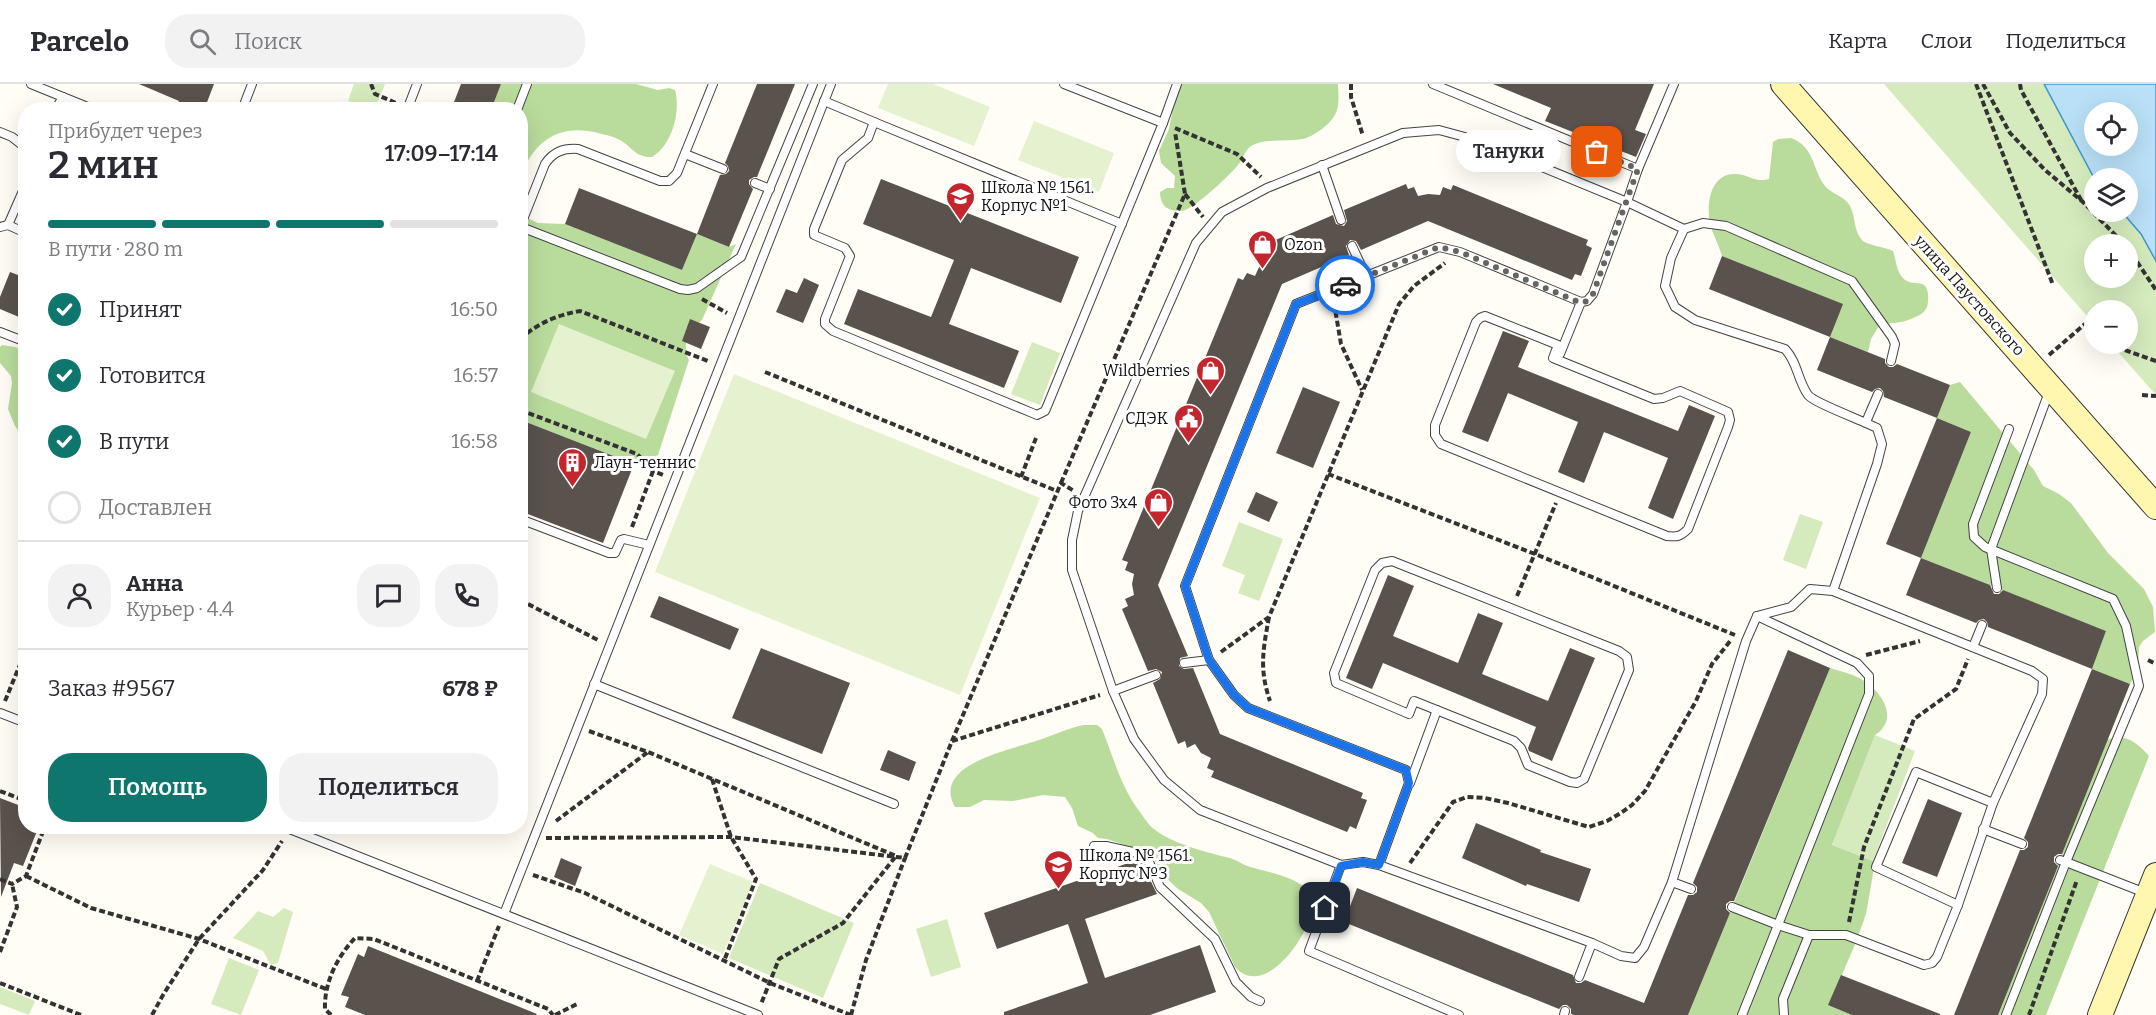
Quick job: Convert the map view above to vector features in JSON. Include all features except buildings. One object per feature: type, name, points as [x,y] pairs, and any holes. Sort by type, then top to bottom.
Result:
[{"type":"main road","name":"улица Паустовского","points":[[1783,84],[2156,507]]},
{"type":"main road","points":[[2100,1015],[2152,884]]},
{"type":"lane","points":[[31,84],[75,102]]},
{"type":"lane","points":[[245,102],[252,84]]},
{"type":"lane","points":[[410,102],[417,84]]},
{"type":"lane","points":[[520,102],[527,84]]},
{"type":"lane","points":[[528,209],[550,156],[569,148],[578,149],[660,181],[669,181],[677,173],[713,84]]},
{"type":"lane","points":[[528,230],[688,290],[697,288],[741,257],[813,84]]},
{"type":"lane","points":[[504,914],[831,84]]},
{"type":"lane","points":[[1064,84],[1163,123]]},
{"type":"lane","points":[[874,122],[867,138],[842,160],[813,233],[845,248],[849,251],[850,256],[825,324],[833,331],[1038,415],[1045,411],[1177,84]]},
{"type":"lane","points":[[1433,84],[1638,169]]},
{"type":"lane","points":[[1409,783],[1406,770],[1248,708],[1234,695],[1209,660],[1185,586],[1296,304],[1439,247],[1460,252],[1581,303],[1587,301],[1593,294],[1638,169],[1674,84]]},
{"type":"lane","points":[[60,102],[63,97]]},
{"type":"lane","points":[[824,101],[1122,224]]},
{"type":"lane","points":[[1757,616],[1746,641],[1671,882],[1644,947],[1635,958],[1621,956],[1592,943],[1379,865],[1363,862],[1341,866],[1200,810],[1164,780],[1134,740],[1113,691],[1072,570],[1072,540],[1078,511],[1196,243],[1222,212],[1267,188],[1403,133],[1439,130],[1476,140],[1627,202],[1684,229],[1703,223],[1726,226],[1852,281],[1892,337],[1895,344],[1891,361]]},
{"type":"lane","points":[[0,132],[18,142]]},
{"type":"lane","points":[[685,154],[723,169]]},
{"type":"lane","points":[[1322,165],[1341,220]]},
{"type":"lane","points":[[755,183],[770,189]]},
{"type":"lane","points":[[4,226],[18,199]]},
{"type":"lane","points":[[1684,229],[1671,258],[1665,286],[1675,307],[1695,320],[1785,349],[1794,358],[1800,381],[1810,398],[1877,428],[1882,444],[1833,591]]},
{"type":"lane","points":[[1352,246],[1366,276]]},
{"type":"lane","points":[[1558,360],[1581,303]]},
{"type":"lane","points":[[1490,317],[1558,345],[1553,358],[1654,399],[1680,391],[1728,412],[1730,420],[1688,530],[1682,535],[1667,536],[1560,493],[1452,450],[1441,444],[1435,435],[1435,425],[1476,322],[1480,318],[1490,317]]},
{"type":"lane","points":[[0,332],[18,339]]},
{"type":"lane","points":[[1997,588],[1991,549],[2051,386]]},
{"type":"lane","points":[[1866,422],[1878,394]]},
{"type":"lane","points":[[2006,1015],[2063,861],[2139,686],[2126,626],[2113,599],[1984,547],[1974,537],[1973,524],[2009,429]]},
{"type":"lane","points":[[528,522],[609,553],[615,553],[621,540],[628,539],[649,545]]},
{"type":"lane","points":[[1392,561],[1404,564],[1512,608],[1619,651],[1627,657],[1629,662],[1629,670],[1584,779],[1577,783],[1528,765],[1521,748],[1514,741],[1414,700],[1409,714],[1340,686],[1333,678],[1375,570],[1382,563],[1392,561]]},
{"type":"lane","points":[[1732,907],[1809,935],[1846,935],[1924,964],[1932,963],[1937,957],[1958,905],[1993,803],[2042,694],[2043,679],[2032,671],[1833,591],[1810,589],[1791,607],[1757,616]]},
{"type":"lane","points":[[1742,1015],[1869,694],[1869,676],[1857,663],[1757,616]]},
{"type":"lane","points":[[1973,646],[1982,625]]},
{"type":"lane","points":[[1184,663],[1209,660]]},
{"type":"lane","points":[[1113,691],[1156,675]]},
{"type":"lane","points":[[594,684],[894,804]]},
{"type":"lane","points":[[1379,865],[1437,710]]},
{"type":"lane","points":[[0,713],[18,720]]},
{"type":"lane","points":[[1958,905],[1876,867],[1916,772],[1993,803]]},
{"type":"lane","points":[[1983,829],[2022,844]]},
{"type":"lane","points":[[302,834],[757,1015]]},
{"type":"lane","points":[[1094,846],[1106,846],[1146,855],[1160,887],[1215,939],[1236,982],[1251,997],[1260,1001]]},
{"type":"lane","points":[[2063,861],[2081,869],[2152,884]]},
{"type":"lane","points":[[1341,866],[1309,951],[1459,1015]]},
{"type":"lane","points":[[1671,882],[1690,889]]},
{"type":"lane","points":[[1784,1015],[1783,999],[1809,935]]},
{"type":"lane","points":[[1579,977],[1592,943]]},
{"type":"path","points":[[371,84],[375,94],[392,102]]},
{"type":"path","points":[[1351,84],[1351,97],[1367,147]]},
{"type":"path","points":[[1976,84],[2053,285]]},
{"type":"path","points":[[1983,84],[2010,133],[2044,170],[2083,202],[2114,234]]},
{"type":"path","points":[[2020,84],[2021,90],[2083,202]]},
{"type":"path","points":[[1163,123],[1237,154],[1262,178],[1267,188]]},
{"type":"path","points":[[1175,128],[1185,194],[1210,226]]},
{"type":"path","points":[[521,870],[585,893],[770,983],[851,1015],[867,960],[952,741],[1185,194]]},
{"type":"path","points":[[1274,717],[1263,683],[1262,657],[1269,617],[1399,304],[1414,286],[1460,252]]},
{"type":"path","points":[[2138,264],[2156,290]]},
{"type":"path","points":[[688,290],[738,320]]},
{"type":"path","points":[[1332,290],[1341,344],[1362,390]]},
{"type":"path","points":[[528,332],[558,315],[580,311],[720,365]]},
{"type":"path","points":[[2035,368],[2084,325]]},
{"type":"path","points":[[2135,354],[2156,362]]},
{"type":"path","points":[[765,372],[1057,491]]},
{"type":"path","points":[[2142,395],[2156,396]]},
{"type":"path","points":[[528,413],[637,454],[653,471],[675,479]]},
{"type":"path","points":[[1021,477],[1036,438]]},
{"type":"path","points":[[628,539],[653,471]]},
{"type":"path","points":[[1328,474],[1535,554],[1746,641]]},
{"type":"path","points":[[1061,483],[1084,497]]},
{"type":"path","points":[[1512,608],[1560,493]]},
{"type":"path","points":[[528,604],[609,646]]},
{"type":"path","points":[[1209,660],[1269,617]]},
{"type":"path","points":[[1857,663],[1867,654],[1943,636]]},
{"type":"path","points":[[0,713],[18,669]]},
{"type":"path","points":[[952,741],[1113,691]]},
{"type":"path","points":[[577,727],[648,752],[896,856]]},
{"type":"path","points":[[534,838],[648,752]]},
{"type":"path","points":[[712,779],[731,837],[756,879],[724,961]]},
{"type":"path","points":[[0,791],[18,798]]},
{"type":"path","points":[[12,884],[26,876],[42,834]]},
{"type":"path","points":[[152,1015],[199,939],[262,870],[284,837]]},
{"type":"path","points":[[534,838],[731,837],[905,858]]},
{"type":"path","points":[[757,1015],[779,959],[843,923],[896,856]]},
{"type":"path","points":[[2029,1015],[2081,869]]},
{"type":"path","points":[[26,876],[91,908],[199,939],[326,989]]},
{"type":"path","points":[[0,879],[12,884]]},
{"type":"path","points":[[0,952],[16,907],[12,884]]},
{"type":"path","points":[[477,981],[504,914]]},
{"type":"path","points":[[331,1015],[325,1010],[326,989],[343,950],[355,938],[374,939],[548,1008],[554,1015],[579,1003]]},
{"type":"path","points":[[0,983],[81,1015]]},
{"type":"green space","points":[[354,84],[385,84],[378,102],[348,101]]},
{"type":"green space","points":[[501,84],[636,84],[658,90],[669,88],[675,90],[677,108],[670,136],[659,152],[652,157],[638,154],[620,140],[612,137],[584,130],[572,130],[551,137],[541,144],[528,161],[528,102],[494,102]]},
{"type":"green space","points":[[888,84],[933,84],[990,107],[974,146],[878,108]]},
{"type":"green space","points":[[1181,84],[1338,84],[1338,104],[1332,119],[1310,136],[1296,140],[1263,142],[1251,146],[1238,165],[1213,190],[1183,211],[1176,211],[1165,207],[1161,199],[1160,192],[1167,188],[1174,188],[1175,176],[1161,163],[1159,151],[1169,129],[1175,97]]},
{"type":"green space","points":[[1884,84],[2156,84],[2156,395],[2120,354],[2138,354],[2138,300],[2084,300],[2084,313]]},
{"type":"green space","points":[[1034,121],[1114,153],[1099,192],[1018,160]]},
{"type":"green space","points":[[1791,138],[1805,147],[1825,186],[1848,203],[1857,232],[1862,240],[1893,251],[1902,277],[1906,281],[1920,283],[1926,287],[1928,292],[1928,305],[1920,314],[1907,321],[1879,326],[1871,339],[1868,352],[1830,337],[1842,304],[1722,256],[1711,228],[1710,199],[1712,191],[1721,178],[1737,174],[1760,180],[1769,179],[1773,142],[1778,139]]},
{"type":"green space","points":[[528,218],[538,223],[565,224],[682,270],[697,234],[729,247],[736,244],[702,320],[693,328],[688,338],[686,349],[689,360],[658,455],[634,464],[528,423]]},
{"type":"green space","points":[[559,324],[675,371],[646,439],[531,392]]},
{"type":"green space","points":[[1032,342],[1060,353],[1040,405],[1011,394]]},
{"type":"green space","points":[[2,345],[18,348],[18,430],[8,409],[12,383],[11,376],[0,363]]},
{"type":"green space","points":[[734,374],[1040,498],[960,695],[655,572]]},
{"type":"green space","points":[[1960,382],[2034,470],[2043,486],[2071,503],[2108,553],[2144,589],[2153,607],[2155,632],[2139,647],[2138,671],[2130,684],[2092,669],[2106,631],[1921,558],[1971,432],[1937,418],[1950,385]]},
{"type":"green space","points":[[1800,514],[1823,522],[1806,569],[1783,560]]},
{"type":"green space","points":[[1239,522],[1283,539],[1259,601],[1238,593],[1245,575],[1222,566]]},
{"type":"green space","points":[[1830,668],[1869,684],[1881,698],[1887,713],[1886,721],[1875,735],[1832,845],[1873,861],[1874,868],[1866,914],[1829,1005],[1852,1015],[1688,1015]]},
{"type":"green space","points":[[1084,725],[1097,725],[1102,729],[1126,789],[1137,808],[1154,829],[1180,843],[1297,882],[1309,891],[1313,901],[1303,934],[1292,951],[1278,965],[1264,974],[1249,976],[1235,967],[1209,912],[1201,903],[1178,889],[1162,874],[1156,862],[1147,853],[1098,838],[1078,826],[1072,808],[1065,797],[1043,795],[1013,801],[984,800],[970,807],[955,807],[950,792],[954,780],[963,770],[992,755]]},
{"type":"green space","points":[[1875,735],[1915,751],[1873,861],[1832,845]]},
{"type":"green space","points":[[2115,737],[2126,738],[2134,742],[2149,756],[2046,1015],[1998,1015],[2107,740]]},
{"type":"green space","points":[[710,864],[753,882],[723,954],[679,935]]},
{"type":"green space","points":[[760,883],[854,923],[823,998],[729,958]]},
{"type":"green space","points":[[284,908],[293,912],[278,963],[271,965],[263,951],[233,938],[258,911],[273,917]]},
{"type":"green space","points":[[947,919],[961,967],[931,977],[916,929]]},
{"type":"green space","points":[[229,958],[259,970],[241,1015],[211,1004]]},
{"type":"green space","points":[[0,987],[35,1001],[29,1015],[0,1004]]},
{"type":"water","points":[[2044,84],[2156,84],[2156,261],[2141,234],[2131,222],[2138,222],[2138,168],[2089,168]]},
{"type":"way so far","points":[[1345,285],[1439,247],[1460,252],[1581,303],[1587,301],[1593,294],[1638,169],[1597,152]]},
{"type":"place","name":"Тануки","points":[[1597,152]]},
{"type":"place","name":"Школа № 1561. Корпус №1","points":[[960,222]]},
{"type":"place","name":"Ozon","points":[[1263,270]]},
{"type":"place","name":"Wildberries","points":[[1211,396]]},
{"type":"place","name":"СДЭК","points":[[1189,444]]},
{"type":"place","name":"Лаун-теннис","points":[[573,488]]},
{"type":"place","name":"Фото 3х4","points":[[1158,528]]},
{"type":"place","name":"Школа № 1561. Корпус №3","points":[[1058,890]]},
{"type":"route","points":[[1325,908],[1341,866],[1363,862],[1379,865],[1409,783],[1406,770],[1248,708],[1234,695],[1209,660],[1185,586],[1296,304],[1345,285]]}]
